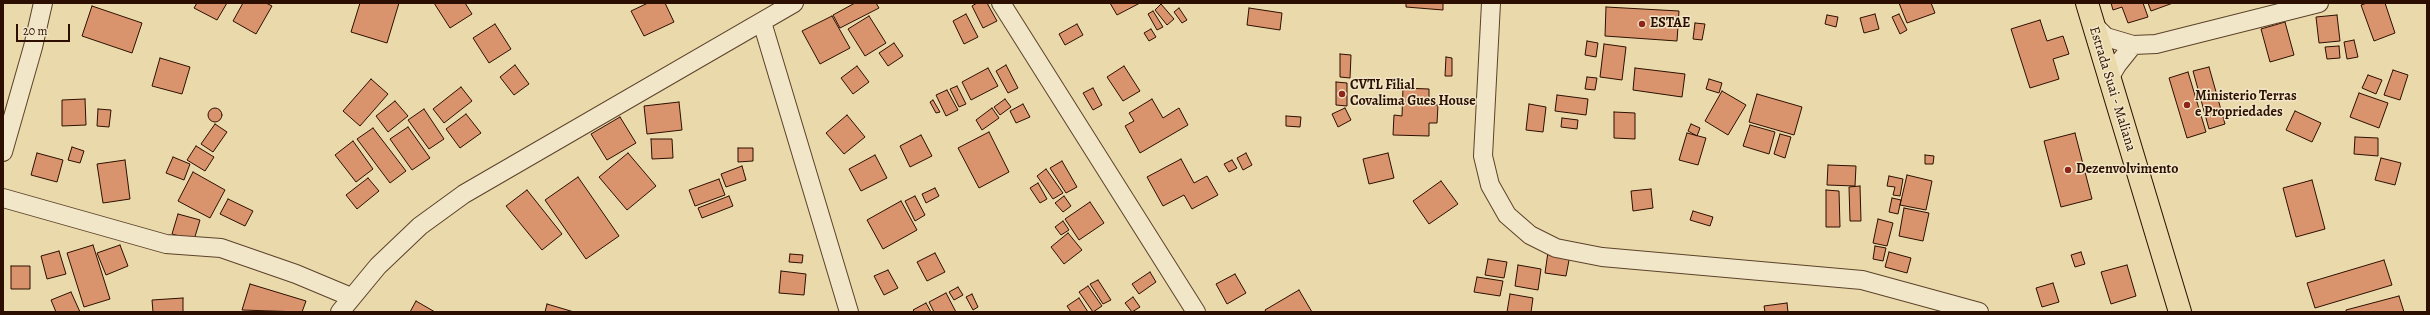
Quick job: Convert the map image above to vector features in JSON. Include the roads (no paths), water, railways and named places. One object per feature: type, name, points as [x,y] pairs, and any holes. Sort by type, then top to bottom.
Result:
[{"type":"main road","name":"Estrada Suai - Maliana","points":[[2090,13],[2108,80],[2180,312]]},
{"type":"street","points":[[3,152],[33,48],[44,3]]},
{"type":"street","points":[[340,312],[378,266],[420,226],[464,194],[794,3]]},
{"type":"street","points":[[1001,3],[1196,312]]},
{"type":"street","points":[[1491,3],[1483,156],[1490,185],[1507,215],[1530,235],[1556,248],[1602,257],[1862,280],[1979,312]]},
{"type":"street","points":[[2090,13],[2106,37],[2133,44],[2156,44],[2319,3]]},
{"type":"street","points":[[762,22],[849,312]]},
{"type":"street","points":[[2108,80],[2117,64],[2133,44]]},
{"type":"street","points":[[3,198],[166,244],[221,248],[296,274],[351,297]]},
{"type":"place","name":"ESTAE","points":[[1642,24]]},
{"type":"place","name":"CVTL Filial Covalima Gues House","points":[[1342,94]]},
{"type":"place","name":"Ministerio Terras e Propriedades","points":[[2187,105]]},
{"type":"place","name":"Dezenvolvimento","points":[[2068,170]]}]
